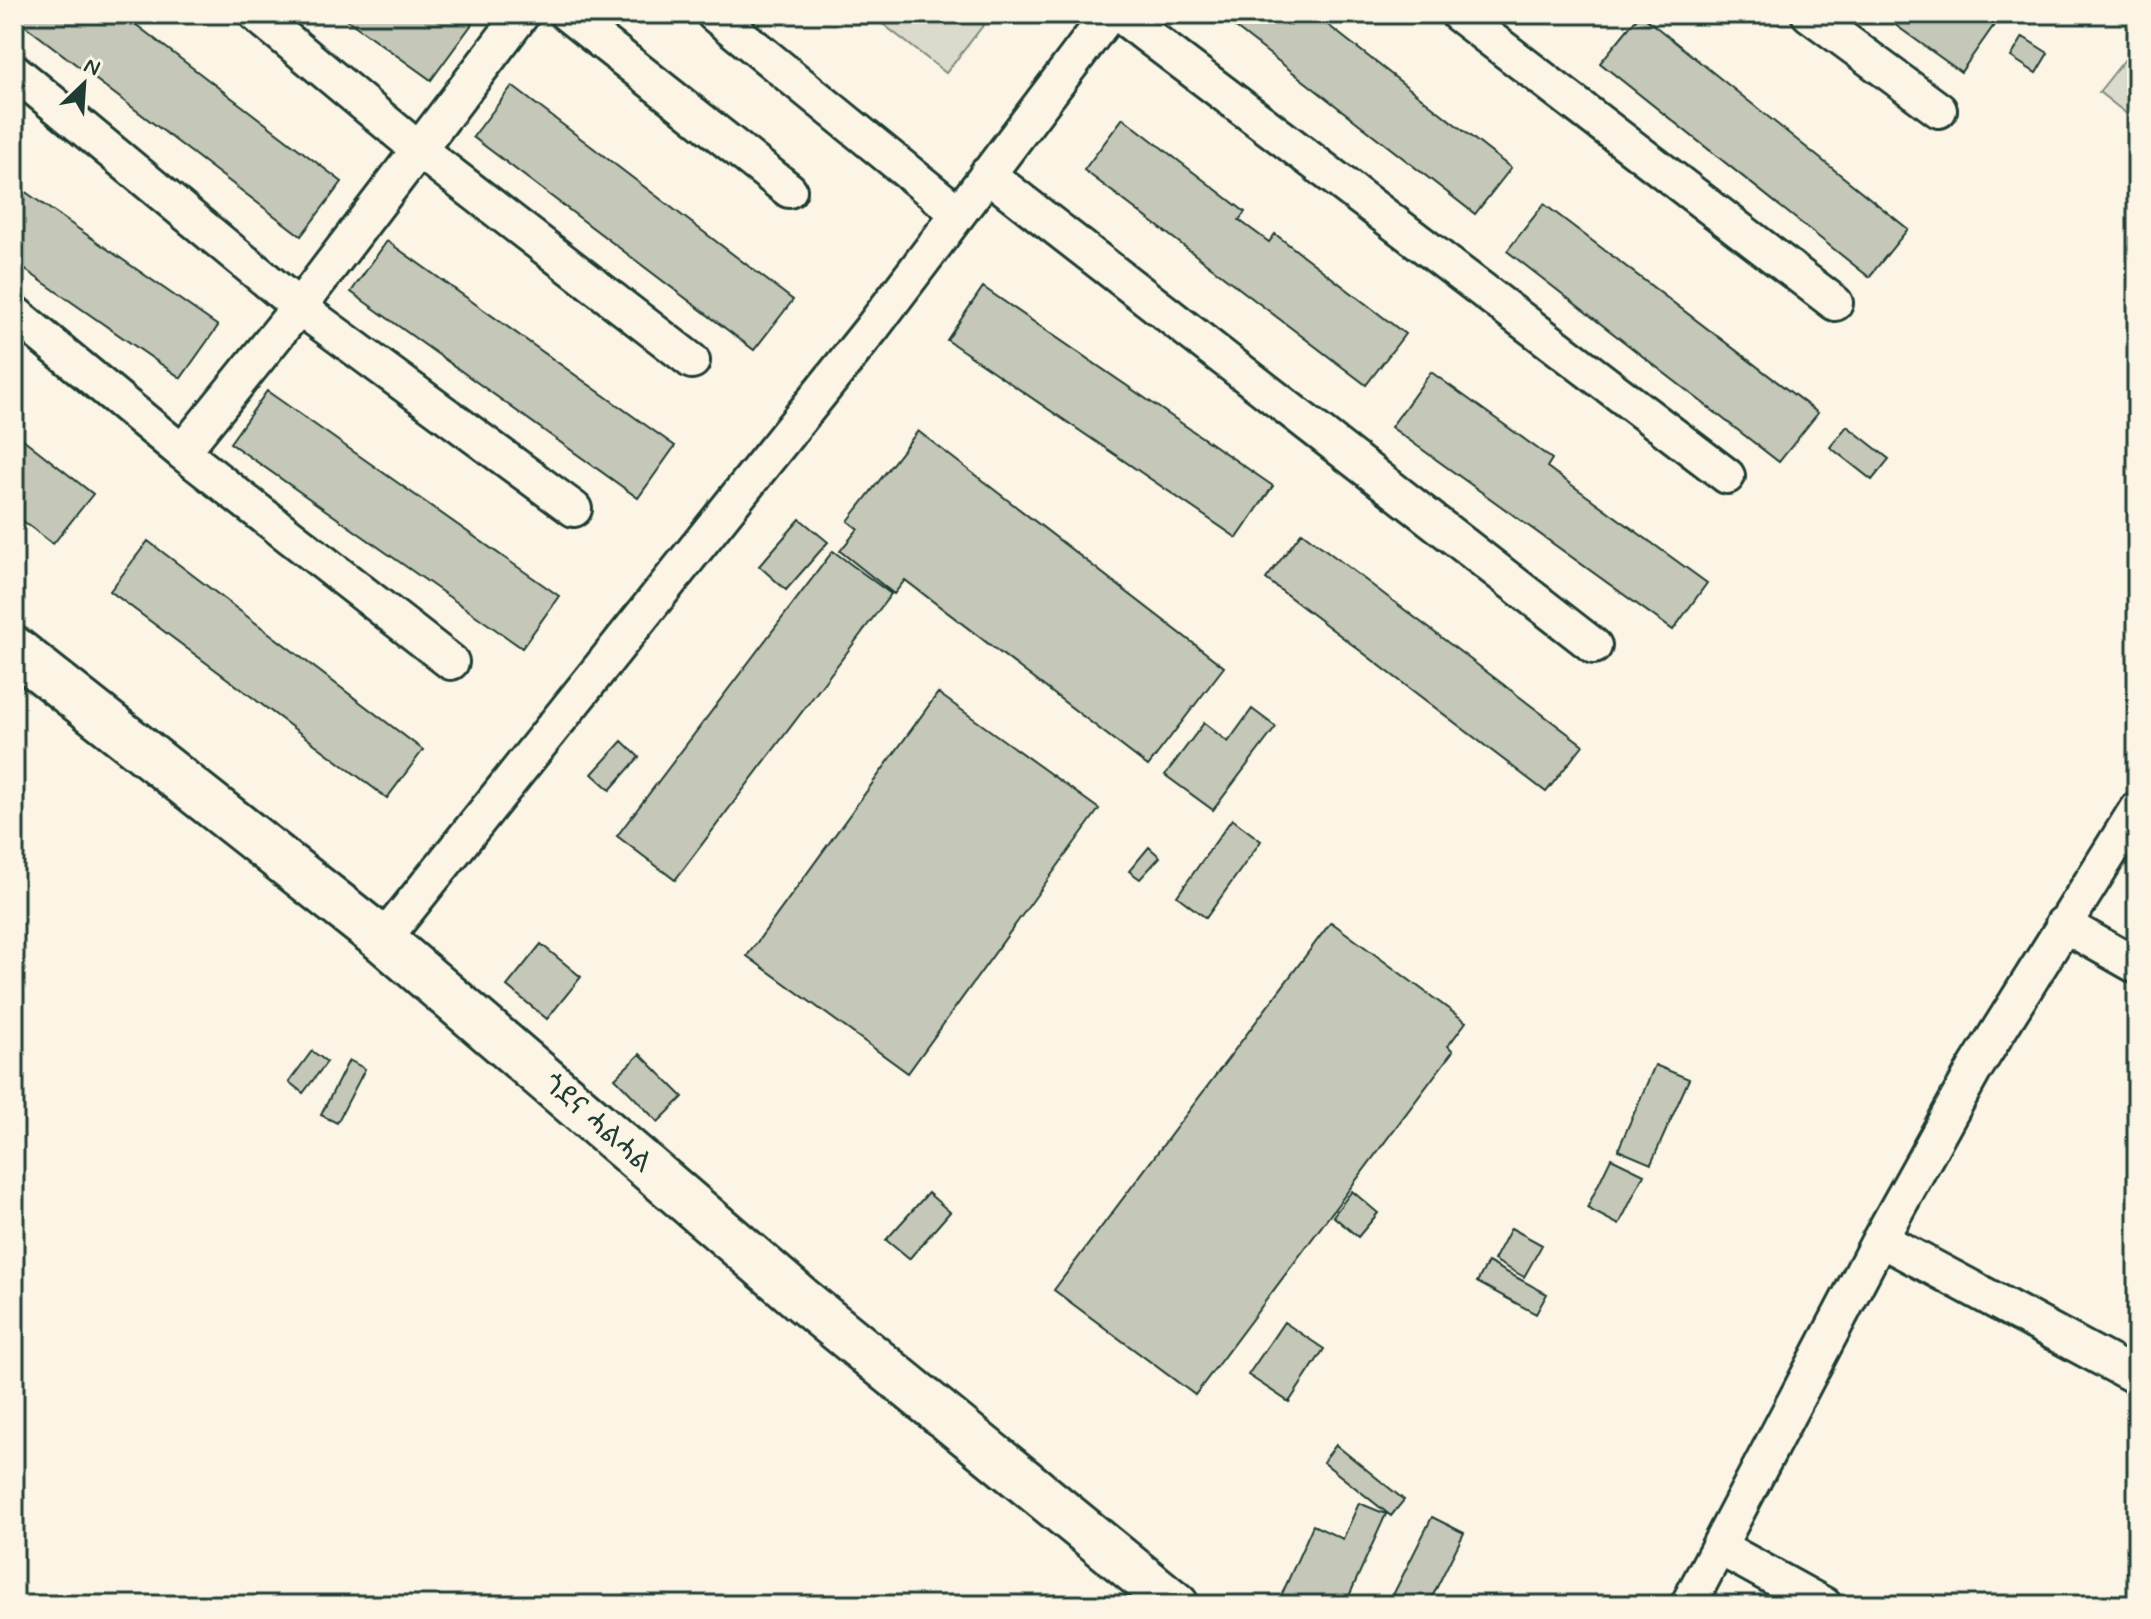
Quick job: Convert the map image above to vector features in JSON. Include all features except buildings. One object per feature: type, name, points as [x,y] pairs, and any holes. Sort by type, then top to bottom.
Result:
[{"type":"street","points":[[256,14],[418,149],[692,361]]},
{"type":"street","points":[[182,452],[299,307],[522,14]]},
{"type":"street","points":[[567,14],[789,190]]},
{"type":"street","points":[[714,14],[958,213]]},
{"type":"street","points":[[383,940],[872,328],[1109,14]]},
{"type":"street","points":[[1119,14],[1727,476]]},
{"type":"street","points":[[1458,14],[1835,303]]},
{"type":"street","points":[[1809,14],[1939,110]]},
{"type":"street","points":[[14,71],[299,307],[574,509]]},
{"type":"street","points":[[987,174],[1594,646]]},
{"type":"street","points":[[14,313],[182,452],[451,662]]},
{"type":"street","name":"ጎደና ሓልሓል","points":[[14,649],[383,940],[801,1299],[1176,1605]]},
{"type":"street","points":[[1688,1605],[1880,1239],[1974,1070],[2137,809]]},
{"type":"street","points":[[2063,924],[2137,966]]},
{"type":"street","points":[[1880,1239],[2137,1377]]},
{"type":"street","points":[[1719,1547],[1824,1605]]},
{"type":"shaded area","points":[[870,14],[992,14],[946,73]]},
{"type":"shaded area","points":[[2137,44],[2137,122],[2099,92]]}]
